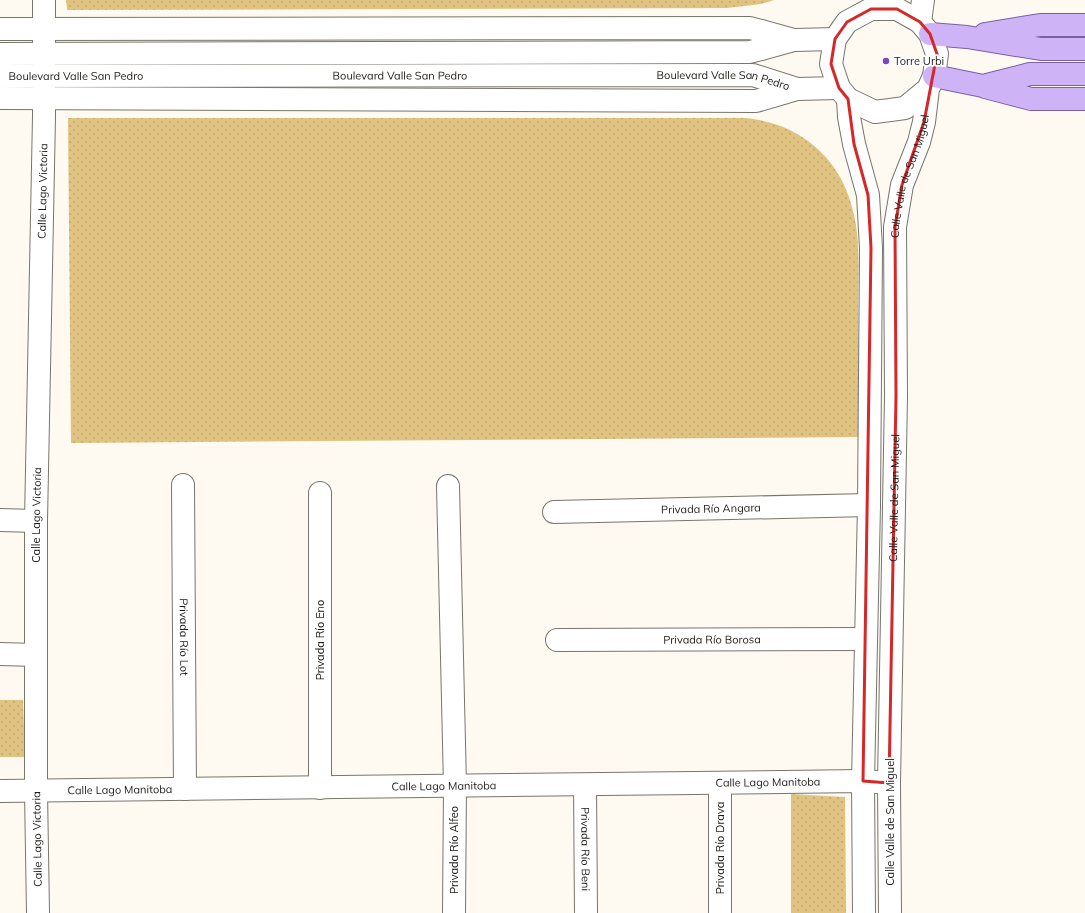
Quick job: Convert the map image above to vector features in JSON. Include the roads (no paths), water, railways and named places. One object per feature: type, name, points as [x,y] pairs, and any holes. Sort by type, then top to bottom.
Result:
[{"type":"main road","points":[[967,37],[1040,25],[1085,25]]},
{"type":"main road","points":[[925,28],[967,37],[1041,49],[1085,49]]},
{"type":"main road","points":[[984,86],[1030,74],[1085,74]]},
{"type":"main road","points":[[931,82],[984,86],[1031,99],[1085,99]]},
{"type":"street","name":"Calle Lago Victoria","points":[[38,913],[36,791],[36,521],[44,107],[44,0]]},
{"type":"street","points":[[851,0],[847,22],[835,39],[831,64],[843,93],[854,144],[868,195],[871,248],[869,505],[863,781],[864,913]]},
{"type":"street","points":[[843,93],[875,112],[905,108],[931,82],[936,54],[925,28],[923,0]]},
{"type":"street","points":[[847,22],[870,9],[897,9],[925,28]]},
{"type":"street","name":"Boulevard Valle San Pedro","points":[[0,29],[750,28],[794,40]]},
{"type":"street","name":"Boulevard Valle San Pedro","points":[[0,54],[750,52],[794,40],[835,39]]},
{"type":"street","name":"Boulevard Valle San Pedro","points":[[0,76],[753,75],[797,90],[843,93]]},
{"type":"street","name":"Calle Valle de San Miguel","points":[[890,913],[889,783],[896,396],[895,227],[902,185],[919,142],[931,82]]},
{"type":"street","name":"Boulevard Valle San Pedro","points":[[0,98],[44,107],[756,101],[797,90]]},
{"type":"street","name":"Privada Río Lot","points":[[183,485],[185,789]]},
{"type":"street","name":"Privada Río Alfeo","points":[[448,486],[455,786],[454,913]]},
{"type":"street","name":"Privada Río Eno","points":[[320,493],[320,788]]},
{"type":"street","name":"Privada Río Angara","points":[[554,512],[869,505]]},
{"type":"street","points":[[0,520],[36,521]]},
{"type":"street","name":"Privada Río Borosa","points":[[557,640],[866,639]]},
{"type":"street","points":[[0,654],[36,655]]},
{"type":"street","name":"Calle Lago Manitoba","points":[[0,791],[863,781],[889,783]]},
{"type":"street","name":"Privada Río Drava","points":[[720,783],[720,913]]},
{"type":"street","name":"Privada Río Beni","points":[[585,785],[586,913]]},
{"type":"place","name":"Torre Urbi","points":[[886,61]]}]
